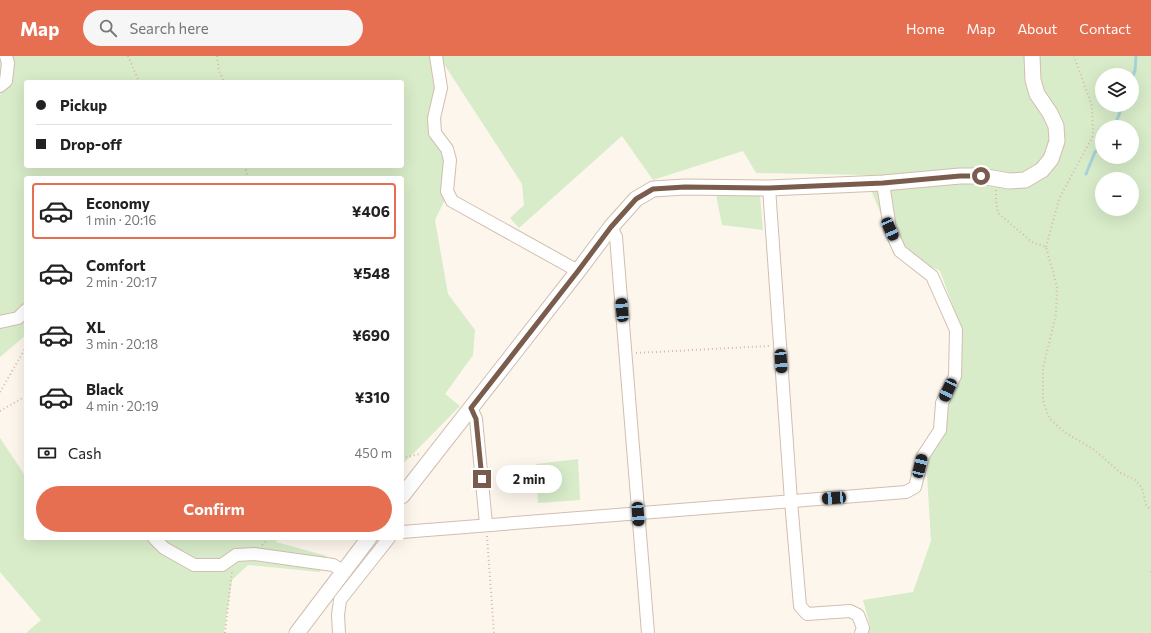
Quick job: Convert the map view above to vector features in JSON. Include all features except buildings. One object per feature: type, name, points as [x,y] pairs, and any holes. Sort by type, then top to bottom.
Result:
[{"type":"street","points":[[0,86],[6,81],[8,63],[6,56]]},
{"type":"street","points":[[436,56],[441,88],[434,118],[435,133],[447,149],[450,160],[447,191],[452,201],[578,271]]},
{"type":"street","points":[[404,493],[611,227],[636,199],[653,189],[685,187],[769,188],[883,183],[960,176],[981,176],[1009,181],[1025,180],[1042,170],[1051,160],[1057,141],[1056,126],[1050,113],[1037,94],[1033,80],[1032,56]]},
{"type":"street","points":[[404,532],[486,524],[638,514],[906,492],[915,487],[923,456],[940,430],[942,403],[955,376],[956,330],[932,276],[900,251],[890,229],[883,183]]},
{"type":"street","points":[[769,188],[791,501],[800,606],[808,614],[850,611],[858,615],[863,628],[862,633]]},
{"type":"street","points":[[611,227],[616,237],[648,633]]},
{"type":"street","points":[[0,322],[18,318],[24,312]]},
{"type":"street","points":[[471,408],[476,419],[486,524]]},
{"type":"street","points":[[156,540],[164,548],[194,565],[222,565],[236,555],[254,554],[333,565],[344,571]]},
{"type":"street","points":[[297,633],[367,540]]},
{"type":"street","points":[[340,633],[338,615],[340,600],[387,540]]},
{"type":"path","points":[[128,56],[138,80]]},
{"type":"path","points":[[217,56],[219,71],[223,80]]},
{"type":"path","points":[[1074,56],[1092,106],[1093,136],[1059,199],[1046,247],[1057,287],[1056,314],[1043,368],[1043,400],[1050,418],[1064,432],[1093,449],[1121,473],[1134,480],[1142,488],[1146,506],[1151,510]]},
{"type":"path","points":[[997,179],[996,201],[998,214],[1032,242],[1046,247]]},
{"type":"path","points":[[625,354],[780,345]]},
{"type":"path","points":[[0,392],[24,350]]},
{"type":"path","points":[[0,411],[24,397]]},
{"type":"path","points":[[486,524],[494,633]]},
{"type":"path","points":[[225,633],[233,568]]},
{"type":"green space","points":[[0,56],[1151,56],[1151,633],[867,633],[870,626],[863,600],[913,592],[931,541],[926,458],[945,430],[949,399],[961,377],[961,328],[940,271],[895,249],[865,175],[756,173],[743,151],[653,180],[622,136],[519,228],[510,218],[524,205],[522,184],[442,61],[436,124],[452,145],[451,187],[435,220],[448,294],[475,330],[473,355],[445,394],[460,406],[404,463],[404,176],[24,176],[24,337],[0,357]]},
{"type":"green space","points":[[716,195],[760,195],[763,230],[722,225]]},
{"type":"green space","points":[[0,438],[24,474],[24,540],[277,540],[276,542],[327,556],[320,572],[248,565],[232,580],[224,633],[26,633],[41,620],[0,572]]},
{"type":"green space","points":[[578,459],[580,500],[538,503],[536,464]]},
{"type":"waterway","points":[[1135,68],[1136,56]]},
{"type":"waterway","points":[[1117,120],[1120,112]]},
{"type":"waterway","points":[[1086,174],[1095,152]]},
{"type":"route","points":[[482,479],[476,419],[471,408],[611,227],[636,199],[653,189],[685,187],[769,188],[883,183],[960,176],[981,176]]}]
